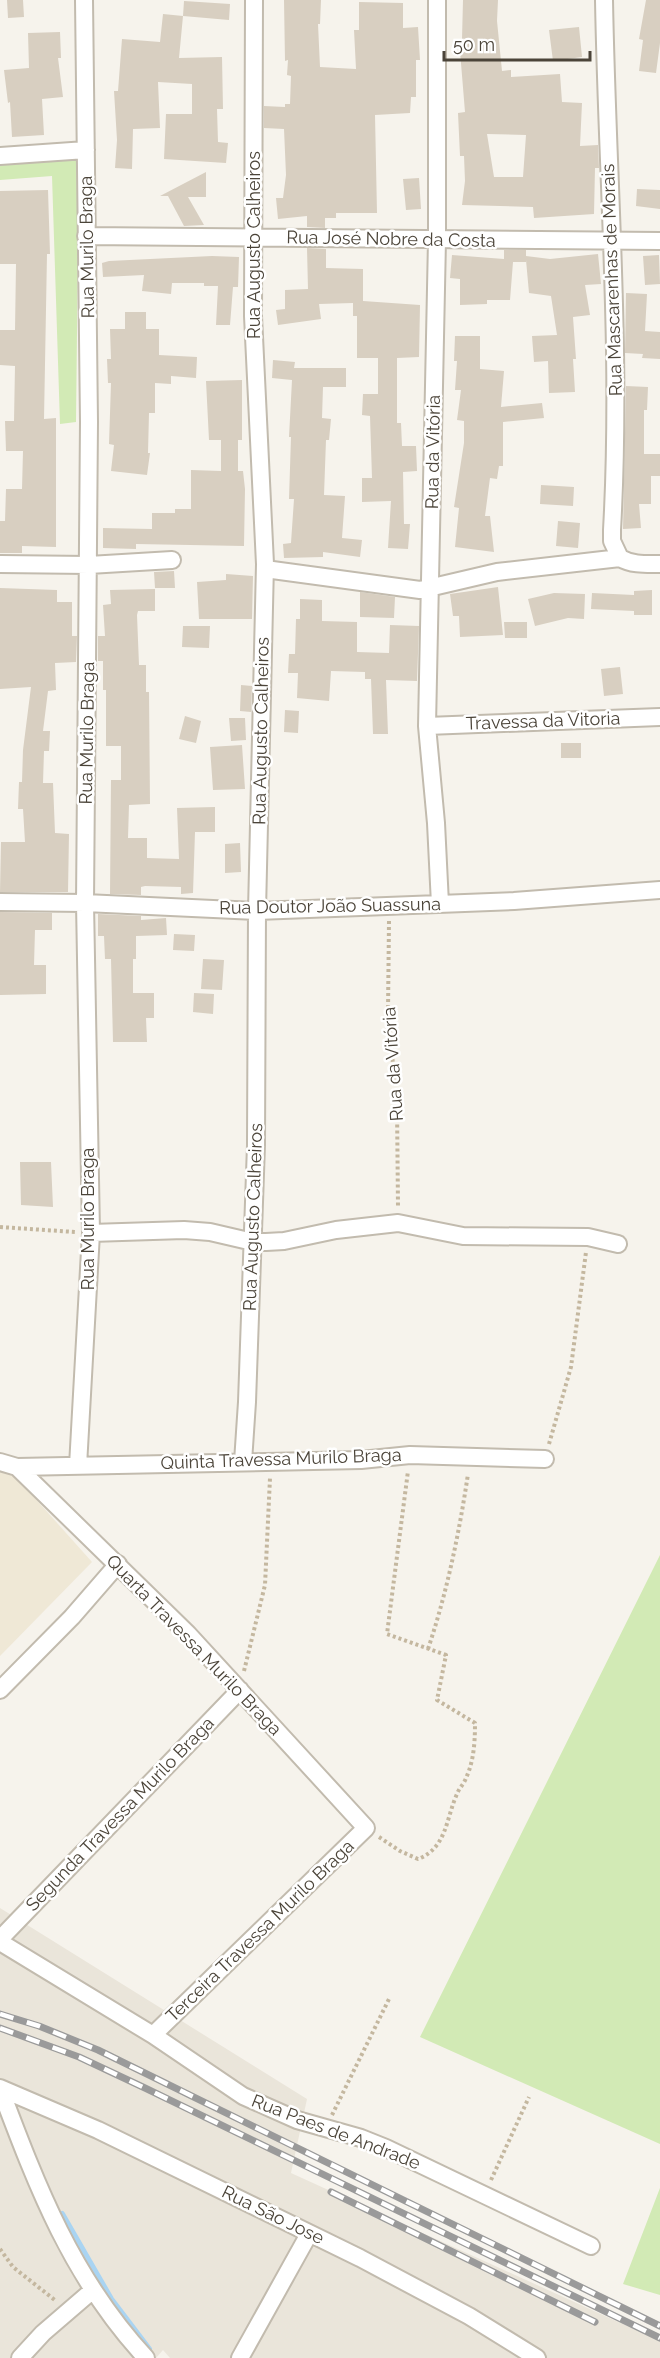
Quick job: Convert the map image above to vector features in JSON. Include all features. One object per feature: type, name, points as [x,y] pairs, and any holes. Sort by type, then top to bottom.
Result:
[{"type":"street","name":"Rua Murilo Braga","points":[[78,1466],[91,1233],[85,903],[89,565],[84,0]]},
{"type":"street","name":"Rua Augusto Calheiros","points":[[243,1462],[253,1242],[258,1017],[257,911],[265,568],[254,373],[254,0]]},
{"type":"street","name":"Rua da Vitória","points":[[436,0],[437,240],[427,726],[436,823],[440,904]]},
{"type":"street","name":"Rua Mascarenhas de Morais","points":[[604,0],[615,377],[616,448],[612,541],[620,558]]},
{"type":"street","points":[[0,156],[86,150]]},
{"type":"street","name":"Rua José Nobre da Costa","points":[[86,236],[660,241]]},
{"type":"street","points":[[265,568],[420,590],[497,572],[620,558],[638,564],[660,564]]},
{"type":"street","points":[[0,564],[89,565],[172,560]]},
{"type":"street","name":"Travessa da Vitoria","points":[[427,726],[660,717]]},
{"type":"street","name":"Rua Doutor João Suassuna","points":[[0,902],[85,903],[257,911],[514,901],[660,890]]},
{"type":"street","points":[[91,1233],[184,1230],[210,1232],[253,1242],[284,1241],[336,1230],[398,1223],[463,1236],[588,1237],[618,1244]]},
{"type":"street","name":"Quinta Travessa Murilo Braga","points":[[17,1467],[361,1460],[410,1455],[544,1459]]},
{"type":"street","points":[[0,1462],[17,1467]]},
{"type":"street","name":"Quarta Travessa Murilo Braga","points":[[17,1467],[118,1564],[240,1690],[366,1828]]},
{"type":"street","points":[[0,1690],[72,1617],[118,1564]]},
{"type":"street","name":"Segunda Travessa Murilo Braga","points":[[0,1941],[240,1690]]},
{"type":"street","name":"Terceira Travessa Murilo Braga","points":[[153,2035],[366,1828]]},
{"type":"street","name":"Rua Paes de Andrade","points":[[0,1941],[153,2035],[243,2096],[297,2120],[361,2138],[386,2148],[591,2246]]},
{"type":"street","name":"Rua São Jose","points":[[1,2091],[98,2130],[414,2285],[537,2358]]},
{"type":"street","name":"Rua São Jose","points":[[1,2091],[38,2188],[67,2248],[113,2321],[146,2358]]},
{"type":"street","points":[[240,2358],[309,2234]]},
{"type":"street","points":[[20,2358],[43,2333],[93,2290]]},
{"type":"path","name":"Rua da Vitória","points":[[388,905],[390,952],[388,1012],[397,1106],[398,1223]]},
{"type":"path","points":[[0,1227],[91,1233]]},
{"type":"path","points":[[544,1459],[571,1367],[588,1237]]},
{"type":"path","points":[[366,1828],[400,1851],[418,1859],[429,1855],[444,1836],[457,1794],[467,1777],[474,1747],[475,1723],[437,1700],[446,1655],[387,1634],[410,1455]]},
{"type":"path","points":[[428,1649],[444,1602],[461,1520],[471,1456]]},
{"type":"path","points":[[240,1690],[265,1585],[271,1461]]},
{"type":"path","points":[[325,2129],[390,1997]]},
{"type":"path","points":[[484,2194],[529,2097]]},
{"type":"path","points":[[0,2249],[14,2267],[68,2311]]},
{"type":"shaded area","points":[[6,1466],[92,1562],[0,1656],[0,1468]]},
{"type":"shaded area","points":[[0,1908],[307,2099],[291,2173],[660,2341],[660,2358],[170,2358],[163,2350],[156,2358],[0,2358]]},
{"type":"green space","points":[[79,154],[76,422],[60,424],[52,176],[0,180],[0,161]]},
{"type":"green space","points":[[660,1555],[660,2144],[420,2037]]},
{"type":"green space","points":[[660,2188],[660,2295],[623,2284]]},
{"type":"building","points":[[7,0],[23,0],[24,17],[8,18]]},
{"type":"building","points":[[284,0],[321,0],[320,24],[318,24],[320,67],[356,69],[354,30],[359,30],[359,2],[403,3],[403,28],[418,27],[420,60],[416,60],[416,97],[411,97],[410,113],[375,115],[377,213],[336,213],[336,218],[325,218],[325,228],[307,227],[307,216],[278,219],[276,198],[283,198],[286,175],[284,129],[264,128],[264,106],[285,107],[285,104],[290,104],[291,76],[287,75],[288,60],[285,61]]},
{"type":"building","points":[[463,0],[498,0],[497,21],[502,71],[511,70],[511,77],[560,74],[562,102],[582,103],[580,146],[598,145],[599,168],[595,168],[594,214],[534,218],[533,207],[462,205],[465,181],[464,156],[460,156],[458,113],[465,112],[459,39],[462,39]],"holes":[[[487,134],[526,135],[523,177],[494,177]]]},
{"type":"building","points":[[646,0],[660,0],[660,43],[656,73],[639,71],[643,40],[639,39]]},
{"type":"building","points":[[184,1],[230,4],[229,20],[183,16]]},
{"type":"building","points":[[163,14],[183,16],[179,58],[222,57],[223,109],[217,109],[218,142],[228,143],[226,163],[164,159],[166,114],[192,114],[192,84],[158,82],[160,128],[133,129],[132,169],[115,168],[117,140],[114,91],[118,91],[122,39],[160,42]]},
{"type":"building","points":[[579,27],[582,57],[553,61],[549,30]]},
{"type":"building","points":[[60,32],[61,58],[58,58],[63,97],[42,99],[44,135],[12,137],[10,102],[8,103],[4,70],[29,68],[28,33]]},
{"type":"building","points":[[206,172],[206,197],[188,197],[204,225],[184,226],[168,196],[160,196]]},
{"type":"building","points":[[419,178],[421,209],[406,210],[403,179]]},
{"type":"building","points":[[637,189],[660,190],[660,209],[636,206]]},
{"type":"building","points":[[48,190],[50,254],[47,254],[44,419],[56,418],[56,547],[22,546],[22,553],[0,553],[0,521],[5,521],[6,489],[22,489],[23,451],[6,451],[5,421],[14,421],[15,366],[0,365],[0,330],[15,330],[16,264],[0,264],[0,191]]},
{"type":"building","points":[[307,248],[326,249],[326,268],[363,269],[363,301],[420,305],[419,357],[397,358],[397,423],[401,423],[402,446],[416,446],[417,471],[403,472],[404,524],[410,524],[408,549],[388,548],[391,501],[362,502],[362,478],[372,478],[370,416],[362,415],[363,394],[378,394],[378,358],[357,358],[357,316],[353,316],[353,303],[319,304],[321,319],[278,325],[276,310],[285,309],[285,290],[308,289]]},
{"type":"building","points":[[504,250],[526,250],[526,256],[550,259],[598,254],[601,284],[585,285],[590,315],[573,317],[576,359],[573,359],[575,392],[549,393],[548,361],[534,362],[532,336],[557,335],[551,296],[529,293],[526,260],[526,262],[513,262],[510,300],[487,300],[487,304],[460,305],[460,279],[450,278],[452,255],[504,259]]},
{"type":"building","points":[[659,255],[660,284],[645,285],[643,256]]},
{"type":"building","points":[[212,256],[239,257],[238,287],[233,287],[230,325],[216,325],[218,286],[204,286],[204,283],[172,283],[171,294],[142,291],[144,275],[103,277],[102,263],[109,261]]},
{"type":"building","points":[[626,293],[647,294],[645,331],[660,332],[660,359],[642,358],[643,354],[625,353]]},
{"type":"building","points":[[125,312],[146,312],[146,329],[159,329],[159,355],[197,357],[196,378],[171,376],[171,384],[155,383],[155,413],[149,413],[148,453],[150,453],[147,475],[111,471],[114,445],[109,444],[111,383],[108,383],[107,359],[111,359],[110,329],[125,329]]},
{"type":"building","points":[[455,336],[480,336],[480,369],[504,371],[501,407],[542,403],[544,418],[503,422],[503,466],[499,466],[497,479],[490,478],[485,516],[490,516],[494,552],[455,547],[459,508],[454,507],[464,443],[464,421],[457,420],[461,390],[455,390],[457,361],[454,361]]},
{"type":"building","points":[[273,360],[295,362],[294,368],[346,368],[346,387],[323,387],[322,418],[331,419],[329,440],[326,440],[324,495],[345,496],[342,538],[362,540],[360,557],[323,552],[323,557],[284,558],[283,544],[291,543],[294,499],[289,499],[292,380],[272,378]]},
{"type":"building","points":[[242,380],[242,440],[238,440],[238,471],[243,471],[245,489],[244,546],[136,544],[136,549],[103,548],[103,528],[152,529],[152,513],[175,513],[175,509],[191,509],[191,470],[221,471],[221,440],[209,440],[206,381]]},
{"type":"building","points":[[626,386],[648,387],[647,410],[644,410],[644,454],[660,454],[660,476],[651,476],[651,504],[639,504],[641,528],[623,529]]},
{"type":"building","points":[[541,485],[574,487],[573,506],[540,504]]},
{"type":"building","points":[[558,521],[580,523],[578,548],[556,546]]},
{"type":"building","points":[[174,571],[175,588],[155,588],[154,572]]},
{"type":"building","points":[[226,574],[253,576],[252,619],[199,619],[197,582],[226,580]]},
{"type":"building","points":[[498,587],[503,635],[460,637],[459,616],[453,616],[450,594]]},
{"type":"building","points":[[0,588],[57,590],[57,602],[72,602],[72,636],[77,636],[76,662],[55,663],[56,690],[48,691],[43,731],[50,731],[49,751],[44,751],[43,783],[53,783],[55,833],[69,834],[68,892],[0,892],[1,842],[25,842],[23,809],[18,809],[19,782],[22,782],[23,750],[31,687],[0,689]]},
{"type":"building","points":[[155,589],[155,611],[138,611],[137,615],[139,665],[146,665],[146,692],[149,692],[150,804],[129,805],[128,838],[147,838],[147,858],[179,859],[177,808],[215,807],[215,832],[195,832],[193,893],[181,894],[181,887],[145,886],[141,887],[141,895],[110,894],[111,780],[121,780],[121,746],[106,746],[106,690],[103,690],[103,661],[98,661],[98,636],[105,636],[103,605],[111,604],[110,590]]},
{"type":"building","points":[[652,590],[652,615],[634,615],[634,611],[591,609],[592,593],[634,595],[634,591]]},
{"type":"building","points":[[360,592],[395,597],[394,618],[360,617]]},
{"type":"building","points":[[554,593],[585,594],[584,619],[568,618],[535,626],[528,599]]},
{"type":"building","points":[[300,599],[322,600],[322,621],[357,622],[357,652],[389,653],[390,625],[419,626],[417,681],[386,680],[388,734],[373,734],[371,679],[365,679],[365,672],[331,671],[329,701],[297,698],[298,673],[288,673],[289,654],[295,654],[296,619],[300,619]]},
{"type":"building","points":[[504,622],[527,622],[527,638],[505,638]]},
{"type":"building","points":[[183,626],[210,626],[209,648],[182,647]]},
{"type":"building","points":[[620,667],[623,694],[604,696],[601,669]]},
{"type":"building","points":[[241,685],[252,686],[251,712],[240,711]]},
{"type":"building","points":[[285,710],[299,711],[298,733],[284,732]]},
{"type":"building","points":[[185,716],[201,721],[196,743],[179,739]]},
{"type":"building","points":[[229,718],[245,718],[246,740],[231,741]]},
{"type":"building","points":[[561,743],[581,743],[581,758],[561,758]]},
{"type":"building","points":[[242,745],[245,789],[213,790],[210,747]]},
{"type":"building","points":[[240,843],[241,872],[225,873],[225,844]]},
{"type":"building","points":[[0,912],[52,913],[52,930],[35,930],[34,965],[46,965],[46,994],[0,995]]},
{"type":"building","points":[[98,914],[141,916],[141,920],[166,918],[167,935],[136,936],[133,993],[154,993],[154,1018],[146,1018],[147,1042],[113,1042],[111,959],[105,959],[104,936],[98,936]]},
{"type":"building","points":[[174,934],[195,935],[194,951],[173,950]]},
{"type":"building","points":[[203,959],[224,960],[222,990],[201,989]]},
{"type":"building","points":[[194,993],[214,994],[213,1014],[193,1012]]},
{"type":"building","points":[[20,1162],[51,1162],[53,1207],[21,1205]]},
{"type":"waterway","points":[[62,2214],[111,2299],[149,2349]]},
{"type":"railway","points":[[0,2014],[39,2026],[98,2050],[660,2326]]},
{"type":"railway","points":[[0,2028],[79,2057],[660,2338]]},
{"type":"railway","points":[[331,2192],[595,2322]]}]
